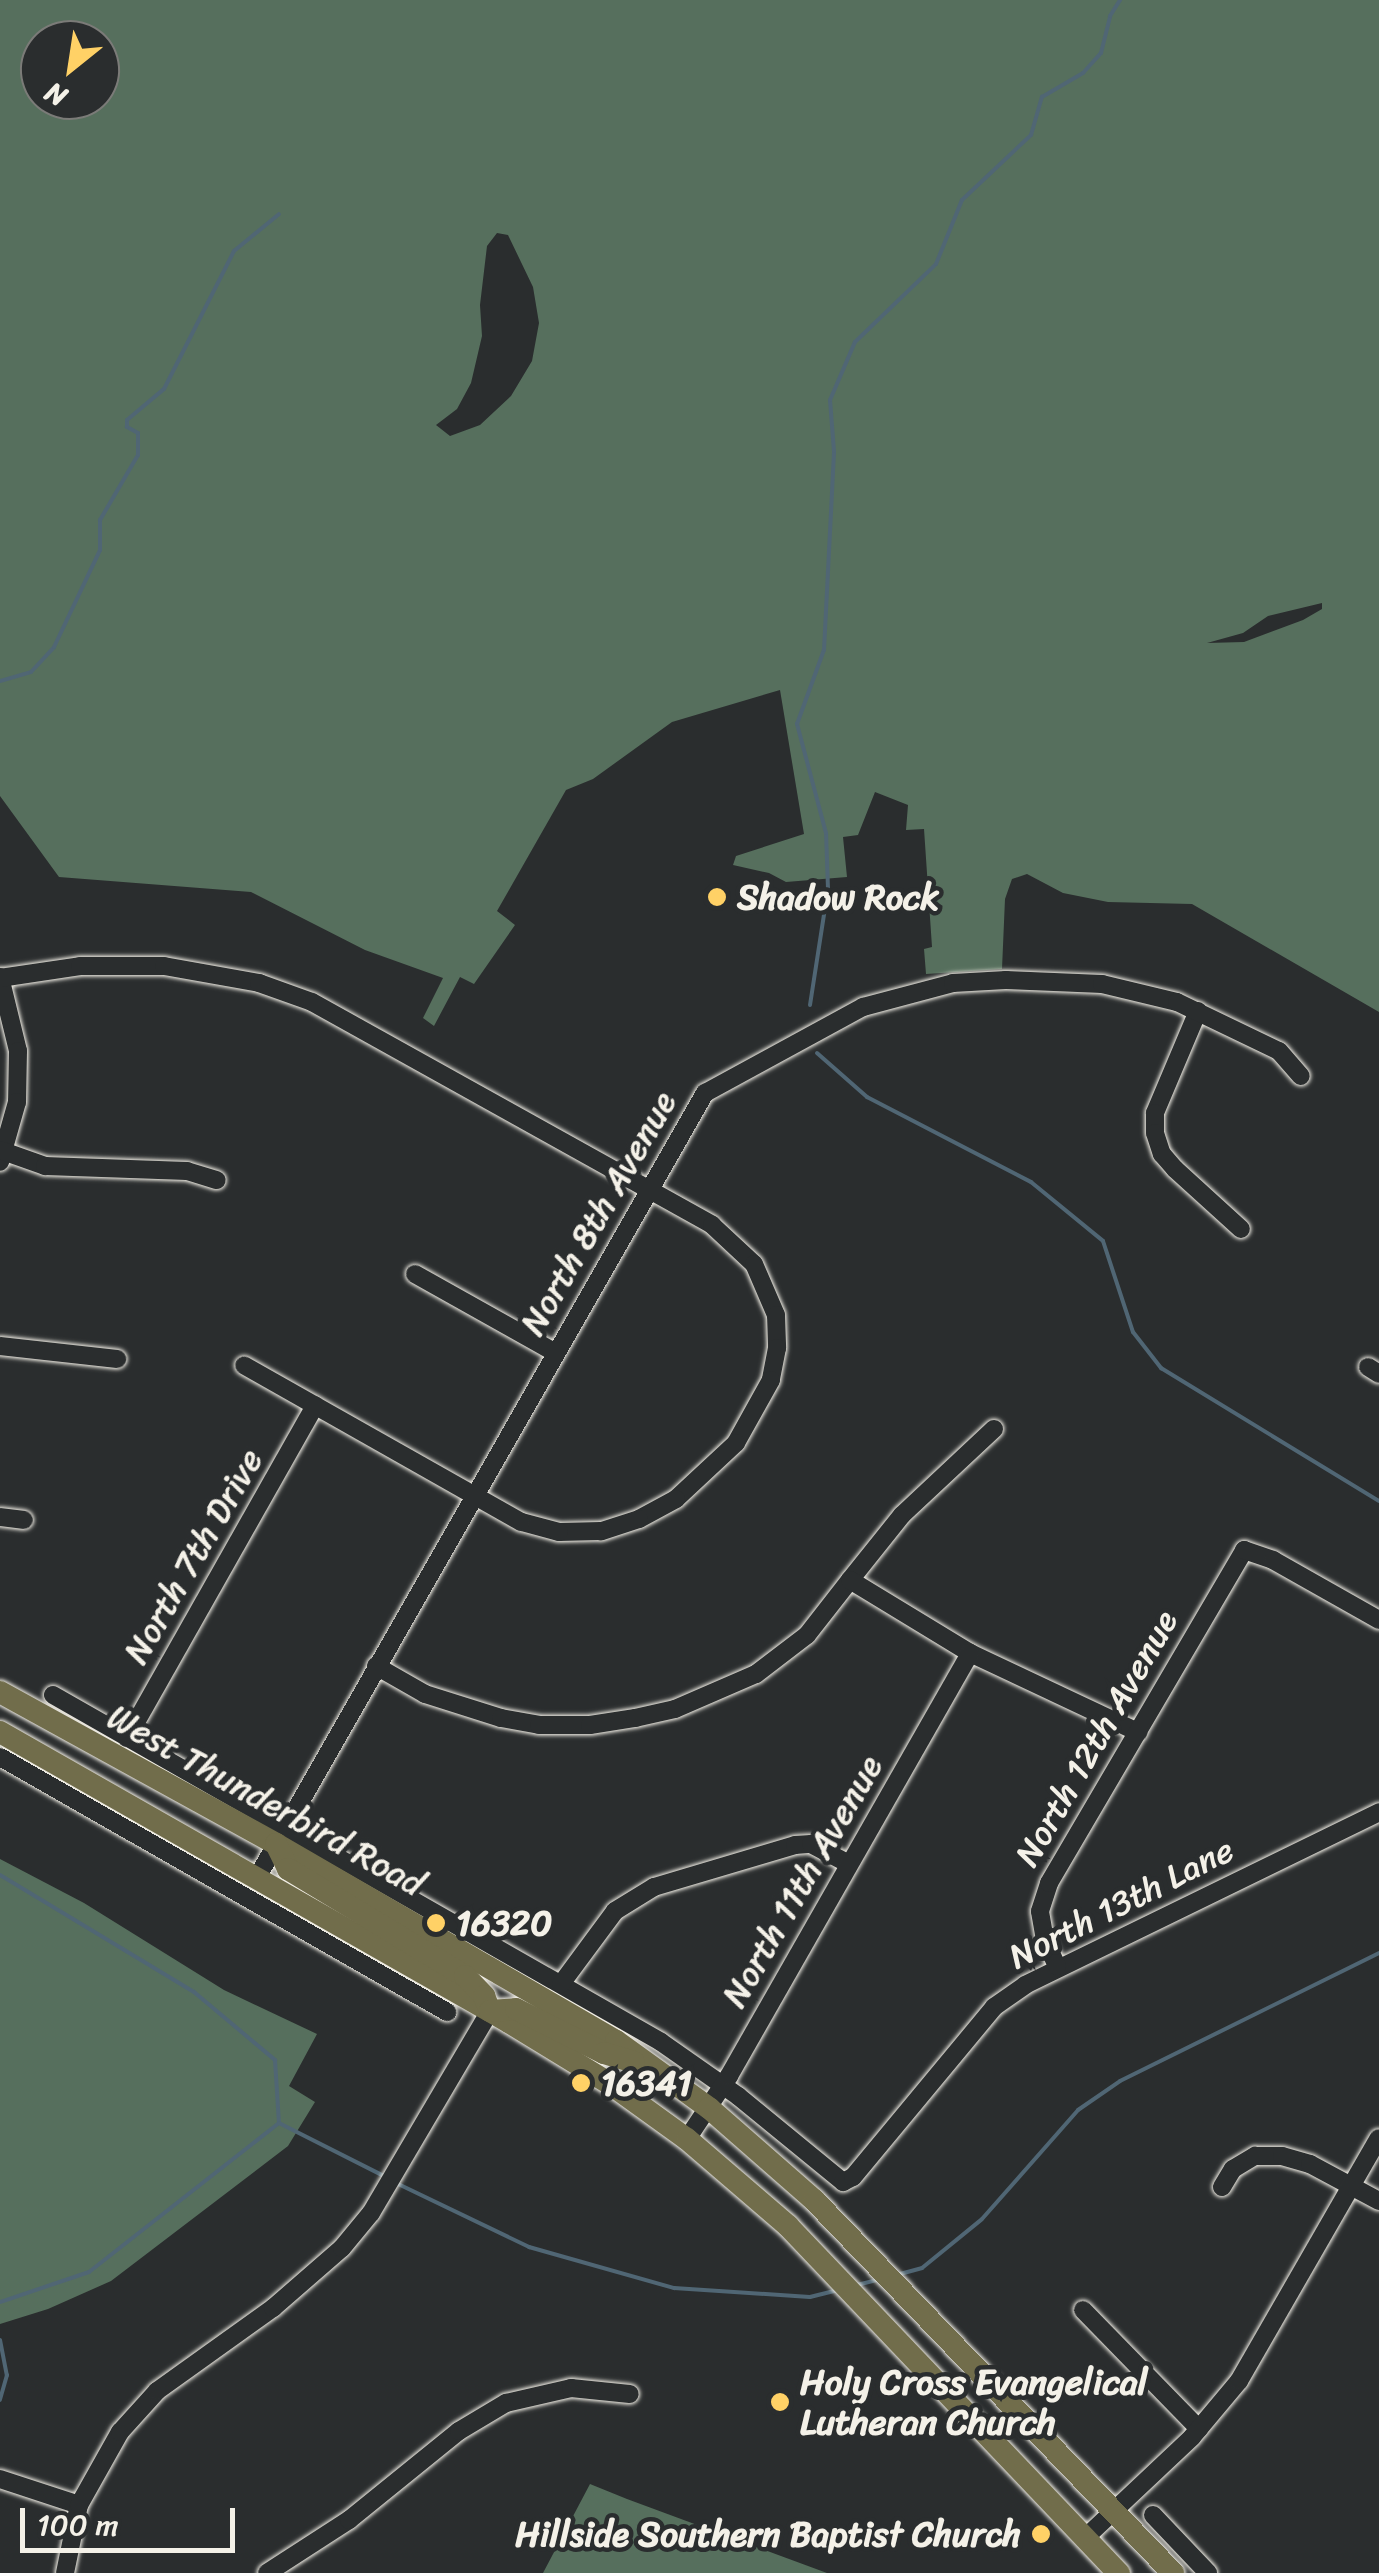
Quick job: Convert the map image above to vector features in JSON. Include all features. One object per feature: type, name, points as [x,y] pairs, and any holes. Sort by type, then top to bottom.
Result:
[{"type":"main road","name":"West Thunderbird Road","points":[[0,1692],[280,1836],[616,2040],[710,2108],[814,2200],[1169,2569]]},
{"type":"main road","name":"West Thunderbird Road","points":[[0,1732],[258,1876],[385,1964],[490,2011],[612,2085],[687,2140],[788,2226],[1119,2573]]},
{"type":"main road","points":[[280,1836],[288,1869],[465,1976],[484,1996],[490,2011],[516,2008],[604,2052],[656,2069]]},
{"type":"main road","points":[[913,2359],[940,2332]]},
{"type":"street","points":[[217,1180],[187,1171],[44,1166],[2,1155],[17,1102],[18,1051],[0,978],[80,966],[133,964],[210,972],[259,984],[350,1020],[648,1186],[735,1242],[768,1290],[776,1315],[777,1348],[772,1380],[736,1443],[676,1498],[640,1519],[601,1530],[559,1532],[521,1522],[244,1365]]},
{"type":"street","name":"North 8th Avenue","points":[[258,1876],[648,1186],[704,1094],[841,1018],[906,992],[953,983],[1006,980],[1087,982],[1152,994],[1279,1051],[1301,1076]]},
{"type":"street","points":[[1198,1012],[1154,1113],[1155,1133],[1162,1154],[1175,1169],[1241,1229]]},
{"type":"street","points":[[415,1274],[554,1352]]},
{"type":"street","points":[[0,1346],[117,1359]]},
{"type":"street","name":"North 7th Drive","points":[[127,1738],[315,1406]]},
{"type":"street","points":[[376,1666],[425,1694],[501,1718],[539,1724],[590,1725],[675,1708],[756,1674],[808,1635],[902,1514],[994,1428]]},
{"type":"street","points":[[0,1517],[24,1520]]},
{"type":"street","name":"North 12th Avenue","points":[[1057,1966],[1044,1940],[1042,1900],[1244,1550],[1274,1560],[1379,1620]]},
{"type":"street","points":[[850,1580],[970,1653],[1138,1732]]},
{"type":"street","name":"North 11th Avenue","points":[[687,2140],[710,2108],[970,1653]]},
{"type":"street","name":"West Thunderbird Road","points":[[53,1696],[127,1738],[280,1836],[561,1984],[723,2085],[843,2182]]},
{"type":"street","name":"West Thunderbird Road","points":[[0,1757],[385,1964],[447,2012]]},
{"type":"street","name":"North 13th Lane","points":[[843,2182],[853,2177],[994,2006],[1057,1966],[1379,1812]]},
{"type":"street","points":[[561,1984],[616,1911],[654,1887],[796,1845],[811,1844],[849,1864]]},
{"type":"street","points":[[65,2573],[79,2505],[110,2446],[157,2392],[273,2308],[342,2248],[371,2212],[490,2011]]},
{"type":"street","points":[[1085,2538],[1198,2430],[1249,2365],[1379,2138]]},
{"type":"street","points":[[1222,2187],[1233,2169],[1255,2156],[1282,2156],[1310,2164],[1379,2202]]},
{"type":"street","points":[[1083,2310],[1198,2430]]},
{"type":"street","points":[[267,2573],[348,2520],[458,2432],[506,2402],[571,2388],[630,2394]]},
{"type":"street","points":[[0,2479],[79,2505]]},
{"type":"street","points":[[1152,2515],[1208,2573]]},
{"type":"street","name":"West Thunderbird Road","points":[[1169,2569],[1185,2548]]},
{"type":"green space","points":[[0,0],[1379,0],[1379,1012],[1192,904],[1108,902],[1063,893],[1027,874],[1012,879],[1005,899],[1002,969],[926,974],[924,949],[932,947],[924,829],[906,830],[908,805],[875,792],[858,835],[843,837],[847,877],[786,882],[769,873],[733,865],[736,856],[804,834],[780,690],[672,722],[593,779],[566,790],[497,911],[515,925],[474,984],[460,977],[434,1026],[423,1018],[443,978],[365,950],[251,892],[59,877],[0,796]],"holes":[[[497,233],[508,235],[533,287],[539,323],[532,361],[511,396],[480,425],[450,436],[436,425],[457,409],[471,383],[482,336],[480,305],[487,246]],[[1322,603],[1322,609],[1303,620],[1244,642],[1207,643],[1243,633],[1268,616]]]},
{"type":"green space","points":[[0,1859],[84,1903],[224,1990],[317,2034],[289,2086],[315,2102],[288,2146],[111,2281],[48,2309],[0,2324]]},
{"type":"green space","points":[[590,2484],[627,2499],[827,2573],[543,2573]]},
{"type":"waterway","points":[[810,1005],[828,889],[826,833],[797,724],[824,650],[834,451],[830,400],[855,342],[936,264],[962,200],[1031,135],[1042,97],[1083,73],[1101,53],[1110,16],[1120,0]]},
{"type":"waterway","points":[[0,681],[31,672],[54,647],[100,550],[100,520],[138,455],[138,433],[127,427],[127,420],[164,389],[234,251],[279,214]]},
{"type":"waterway","points":[[817,1053],[867,1097],[1031,1182],[1103,1241],[1133,1332],[1161,1368],[1379,1501]]},
{"type":"waterway","points":[[0,1875],[194,1992],[275,2060],[279,2123]]},
{"type":"waterway","points":[[900,2274],[922,2268],[982,2219],[1078,2110],[1120,2081],[1379,1953]]},
{"type":"waterway","points":[[0,2302],[89,2272],[279,2123],[386,2177]]},
{"type":"waterway","points":[[394,2182],[529,2247],[674,2288],[810,2297],[838,2290]]},
{"type":"waterway","points":[[857,2285],[877,2280]]},
{"type":"waterway","points":[[0,2340],[7,2375],[0,2400]]},
{"type":"place","name":"Shadow Rock","points":[[717,897]]},
{"type":"place","name":"16320","points":[[436,1923]]},
{"type":"place","name":"16341","points":[[581,2083]]},
{"type":"place","name":"Holy Cross Evangelical Lutheran Church","points":[[780,2402]]},
{"type":"place","name":"Hillside Southern Baptist Church","points":[[1041,2534]]}]
